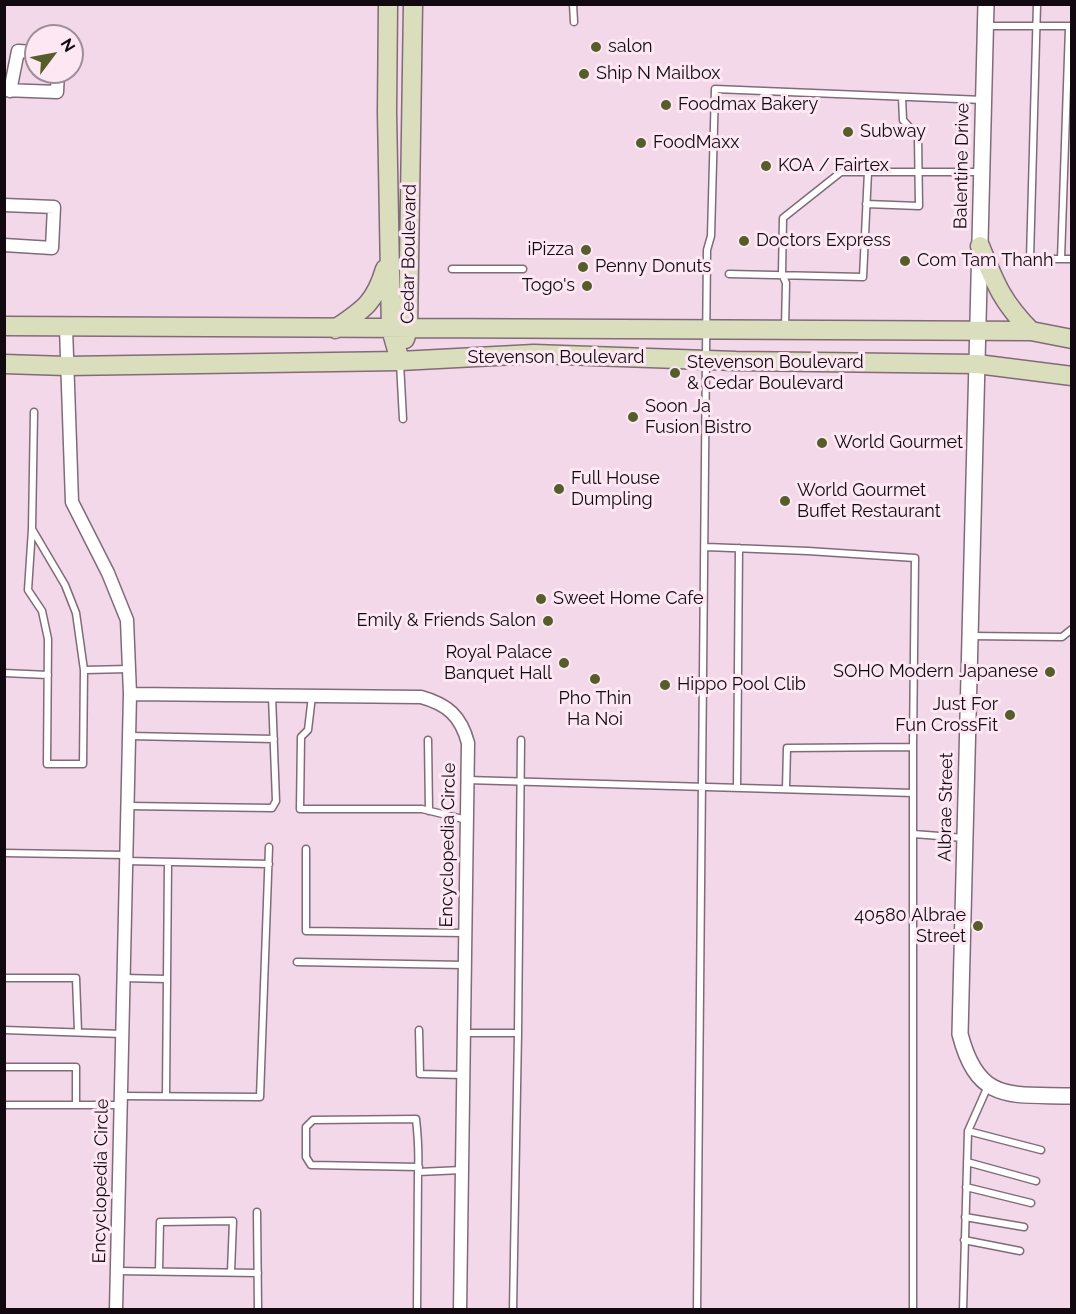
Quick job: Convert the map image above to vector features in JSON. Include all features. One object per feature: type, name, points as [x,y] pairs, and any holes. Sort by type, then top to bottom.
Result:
[{"type":"main road","name":"Cedar Boulevard","points":[[388,4],[387,112],[390,253],[399,329]]},
{"type":"main road","name":"Cedar Boulevard","points":[[400,361],[399,329],[413,4]]},
{"type":"main road","points":[[980,246],[1000,295],[1010,311],[1031,332]]},
{"type":"main road","points":[[335,329],[359,312],[378,292],[390,253]]},
{"type":"main road","name":"Stevenson Boulevard","points":[[4,326],[978,331],[1031,332],[1071,339]]},
{"type":"main road","name":"Stevenson Boulevard","points":[[4,364],[66,366],[400,361],[534,354],[706,360],[977,364],[1071,376]]},
{"type":"street","name":"Balentine Drive","points":[[977,364],[986,4]]},
{"type":"street","points":[[24,51],[18,51],[7,91],[57,92],[57,84]]},
{"type":"street","points":[[4,205],[54,207],[52,248],[4,245]]},
{"type":"street","name":"Encyclopedia Circle","points":[[66,328],[72,502],[108,573],[127,620],[129,736],[116,1310]]},
{"type":"street","name":"Albrae Street","points":[[977,364],[960,1034],[966,1057],[977,1076],[988,1086]]},
{"type":"street","name":"Encyclopedia Circle","points":[[129,694],[421,696],[439,702],[454,713],[464,728],[468,743],[460,1310]]},
{"type":"street","points":[[988,1086],[1014,1094],[1071,1096]]},
{"type":"lane","points":[[573,4],[574,22]]},
{"type":"lane","points":[[1037,4],[1030,259],[1071,259]]},
{"type":"lane","points":[[986,26],[1070,27],[1061,259]]},
{"type":"lane","points":[[697,1310],[704,787],[707,250],[711,236],[715,89],[983,100]]},
{"type":"lane","points":[[866,204],[919,206],[918,137],[903,120],[902,97]]},
{"type":"lane","points":[[785,331],[786,283],[782,274],[783,218],[841,172],[982,172]]},
{"type":"lane","points":[[729,274],[863,277],[868,172]]},
{"type":"lane","points":[[452,269],[523,269]]},
{"type":"lane","points":[[400,361],[403,419]]},
{"type":"lane","points":[[32,529],[65,585],[76,613],[84,670],[83,764],[47,764],[48,639],[42,611],[28,590],[32,529],[34,412]]},
{"type":"lane","points":[[706,547],[915,558],[913,1310]]},
{"type":"lane","points":[[737,788],[739,548]]},
{"type":"lane","points":[[970,636],[1062,637],[1071,629]]},
{"type":"lane","points":[[84,670],[129,669]]},
{"type":"lane","points":[[4,673],[48,675]]},
{"type":"lane","points":[[127,806],[272,807],[276,801],[272,695]]},
{"type":"lane","points":[[312,696],[308,730],[301,737],[300,809],[429,811],[467,820]]},
{"type":"lane","points":[[129,736],[274,739]]},
{"type":"lane","points":[[428,740],[429,811]]},
{"type":"lane","points":[[513,1310],[521,740]]},
{"type":"lane","points":[[786,789],[787,748],[913,747]]},
{"type":"lane","points":[[467,780],[913,793]]},
{"type":"lane","points":[[914,834],[964,838]]},
{"type":"lane","points":[[4,1105],[76,1105],[166,1096],[260,1097],[269,847]]},
{"type":"lane","points":[[306,849],[306,931],[465,933]]},
{"type":"lane","points":[[4,853],[168,862],[268,864]]},
{"type":"lane","points":[[166,1096],[168,862]]},
{"type":"lane","points":[[297,962],[465,965]]},
{"type":"lane","points":[[4,978],[76,978],[78,1032]]},
{"type":"lane","points":[[123,978],[166,979]]},
{"type":"lane","points":[[4,1030],[122,1034]]},
{"type":"lane","points":[[419,1030],[420,1074],[464,1075]]},
{"type":"lane","points":[[464,1033],[518,1033]]},
{"type":"lane","points":[[4,1067],[76,1067],[76,1105]]},
{"type":"lane","points":[[963,1310],[968,1131],[988,1086]]},
{"type":"lane","points":[[417,1310],[418,1169],[417,1119],[313,1120],[306,1127],[306,1157],[311,1165],[418,1169],[462,1170]]},
{"type":"lane","points":[[968,1131],[1041,1150]]},
{"type":"lane","points":[[967,1162],[1036,1181]]},
{"type":"lane","points":[[966,1187],[1031,1203]]},
{"type":"lane","points":[[257,1212],[258,1310]]},
{"type":"lane","points":[[965,1217],[1024,1227]]},
{"type":"lane","points":[[159,1271],[160,1222],[233,1221],[231,1272]]},
{"type":"lane","points":[[964,1240],[1020,1251]]},
{"type":"lane","points":[[117,1271],[258,1273]]},
{"type":"place","name":"salon","points":[[596,47]]},
{"type":"place","name":"Ship N Mailbox","points":[[584,74]]},
{"type":"place","name":"Foodmax Bakery","points":[[666,105]]},
{"type":"place","name":"Subway","points":[[848,132]]},
{"type":"place","name":"FoodMaxx","points":[[641,143]]},
{"type":"place","name":"KOA / Fairtex","points":[[766,166]]},
{"type":"place","name":"Doctors Express","points":[[744,241]]},
{"type":"place","name":"iPizza","points":[[586,250]]},
{"type":"place","name":"Com Tam Thanh","points":[[905,261]]},
{"type":"place","name":"Penny Donuts","points":[[583,267]]},
{"type":"place","name":"Togo's","points":[[587,286]]},
{"type":"place","name":"Stevenson Boulevard & Cedar Boulevard","points":[[675,373]]},
{"type":"place","name":"Soon Ja Fusion Bistro","points":[[633,417]]},
{"type":"place","name":"World Gourmet","points":[[822,443]]},
{"type":"place","name":"Full House Dumpling","points":[[559,489]]},
{"type":"place","name":"World Gourmet Buffet Restaurant","points":[[785,501]]},
{"type":"place","name":"Sweet Home Cafe","points":[[541,599]]},
{"type":"place","name":"Emily & Friends Salon","points":[[548,621]]},
{"type":"place","name":"Royal Palace Banquet Hall","points":[[564,663]]},
{"type":"place","name":"SOHO Modern Japanese","points":[[1050,672]]},
{"type":"place","name":"Pho Thin Ha Noi","points":[[595,679]]},
{"type":"place","name":"Hippo Pool Clib","points":[[665,685]]},
{"type":"place","name":"Just For Fun CrossFit","points":[[1010,715]]},
{"type":"place","name":"40580 Albrae Street","points":[[978,926]]}]
